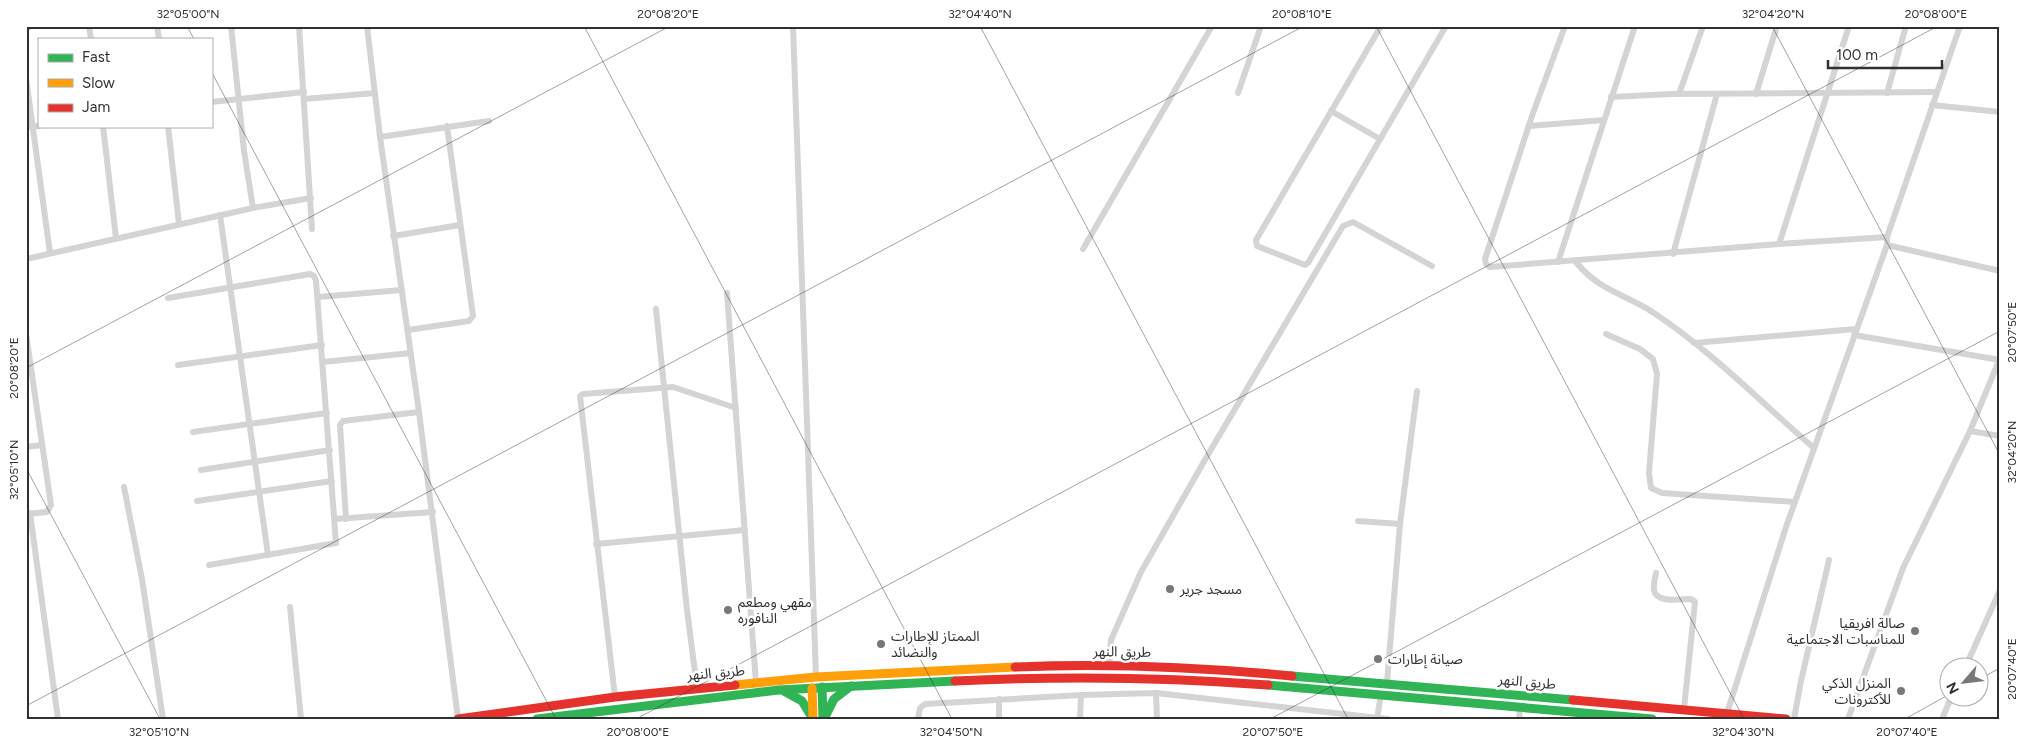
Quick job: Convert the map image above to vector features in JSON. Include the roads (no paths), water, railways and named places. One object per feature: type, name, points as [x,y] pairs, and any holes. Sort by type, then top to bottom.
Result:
[{"type":"main road","name":"طريق النهر","points":[[458,719],[615,697],[816,677],[1040,666],[1108,666],[1217,669],[1786,719]]},
{"type":"main road","name":"طريق النهر","points":[[537,719],[615,708],[779,690],[1040,677],[1186,679],[1381,694],[1520,706],[1600,716],[1652,719]]},
{"type":"main road","points":[[823,719],[834,699],[852,685]]},
{"type":"main road","points":[[822,687],[823,719]]},
{"type":"main road","points":[[812,688],[813,719]]},
{"type":"main road","points":[[779,690],[794,695],[801,700],[813,719]]},
{"type":"street","points":[[231,26],[238,98],[253,208]]},
{"type":"street","points":[[299,26],[312,229]]},
{"type":"street","points":[[367,26],[393,236],[433,512],[458,719]]},
{"type":"street","points":[[793,26],[816,677]]},
{"type":"street","points":[[1083,249],[1212,26]]},
{"type":"street","points":[[1238,93],[1261,26]]},
{"type":"street","points":[[1381,26],[1256,240],[1256,246],[1307,265],[1446,26]]},
{"type":"street","points":[[1565,26],[1529,126],[1485,259],[1486,264],[1494,268],[1779,244],[1887,238]]},
{"type":"street","points":[[1558,262],[1635,26]]},
{"type":"street","points":[[1679,94],[1703,26]]},
{"type":"street","points":[[1756,94],[1777,26]]},
{"type":"street","points":[[1779,244],[1850,26]]},
{"type":"street","points":[[1886,93],[1906,26]]},
{"type":"street","points":[[1727,713],[1795,502],[1887,245],[1887,238],[1960,26]]},
{"type":"street","points":[[26,78],[50,253]]},
{"type":"street","points":[[1611,97],[1679,94],[1936,92]]},
{"type":"street","points":[[212,102],[238,98],[375,93]]},
{"type":"street","points":[[1673,254],[1717,94]]},
{"type":"street","points":[[1932,105],[2000,112]]},
{"type":"street","points":[[1331,111],[1380,139]]},
{"type":"street","points":[[1529,126],[1604,120]]},
{"type":"street","points":[[380,137],[490,121]]},
{"type":"street","points":[[408,330],[469,321],[473,316],[447,126]]},
{"type":"street","points":[[103,128],[116,238]]},
{"type":"street","points":[[168,128],[179,224]]},
{"type":"street","points":[[26,259],[220,215],[311,198]]},
{"type":"street","points":[[220,215],[268,555]]},
{"type":"street","points":[[1108,666],[1111,640],[1123,609],[1141,572],[1206,458],[1344,226],[1353,222],[1432,266]]},
{"type":"street","points":[[393,236],[460,225]]},
{"type":"street","points":[[1887,245],[2000,272]]},
{"type":"street","points":[[1575,261],[1586,275],[1600,285],[1653,312],[1694,343],[1814,448]]},
{"type":"street","points":[[168,298],[310,274],[314,276],[316,281],[336,543],[209,565]]},
{"type":"street","points":[[318,297],[402,290]]},
{"type":"street","points":[[727,293],[756,683]]},
{"type":"street","points":[[656,309],[662,388],[697,688]]},
{"type":"street","points":[[1694,343],[1855,332],[2000,359],[1970,431],[1903,568],[1848,719]]},
{"type":"street","points":[[26,334],[29,373],[51,508],[47,512],[28,514],[58,719]]},
{"type":"street","points":[[1606,334],[1640,350],[1653,360],[1657,374],[1649,473],[1651,488],[1662,493],[1795,502]]},
{"type":"street","points":[[178,366],[322,345]]},
{"type":"street","points":[[323,362],[411,353]]},
{"type":"street","points":[[615,697],[580,396],[583,394],[676,388],[736,408]]},
{"type":"street","points":[[1388,683],[1400,524],[1417,392]]},
{"type":"street","points":[[346,518],[340,425],[343,421],[419,412]]},
{"type":"street","points":[[193,432],[327,413]]},
{"type":"street","points":[[1970,431],[2000,436]]},
{"type":"street","points":[[26,448],[42,445]]},
{"type":"street","points":[[201,470],[330,450]]},
{"type":"street","points":[[198,501],[332,481]]},
{"type":"street","points":[[124,487],[142,579],[163,719]]},
{"type":"street","points":[[335,519],[433,512]]},
{"type":"street","points":[[1358,521],[1400,524]]},
{"type":"street","points":[[596,544],[745,530]]},
{"type":"street","points":[[1794,719],[1829,560]]},
{"type":"street","points":[[1656,573],[1654,591],[1656,596],[1662,599],[1691,599],[1695,602],[1684,709]]},
{"type":"street","points":[[1969,658],[2000,590]]},
{"type":"street","points":[[290,607],[301,719]]},
{"type":"street","points":[[1156,694],[1157,719]]},
{"type":"street","points":[[918,719],[920,708],[925,704],[1081,695],[1156,694],[1388,719]]},
{"type":"street","points":[[1377,718],[1381,694]]},
{"type":"street","points":[[1080,719],[1081,695]]},
{"type":"street","points":[[998,719],[999,699]]},
{"type":"street","points":[[1599,702],[1600,716]]},
{"type":"street","points":[[1519,719],[1520,706]]},
{"type":"place","name":"مسجد جرير","points":[[1170,589]]},
{"type":"place","name":"مقهي ومطعم النافوره","points":[[728,610]]},
{"type":"place","name":"صالة افريقيا للمناسبات الاجتماعية","points":[[1915,631]]},
{"type":"place","name":"الممتاز للإطارات والنضائد","points":[[881,644]]},
{"type":"place","name":"صيانة إطارات","points":[[1378,659]]},
{"type":"place","name":"المنزل الذكي للأكترونات","points":[[1901,691]]}]
